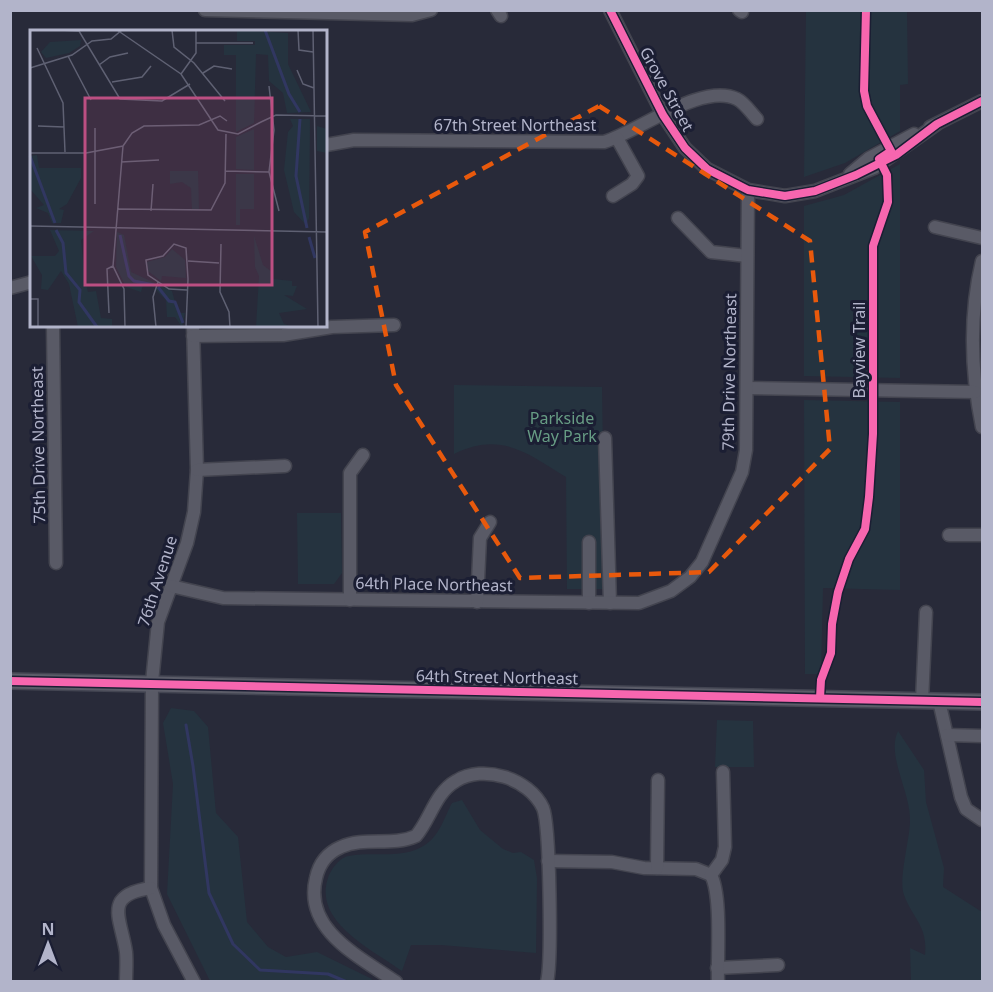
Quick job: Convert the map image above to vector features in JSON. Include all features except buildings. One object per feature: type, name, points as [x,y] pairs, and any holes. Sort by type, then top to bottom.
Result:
[{"type":"main road","name":"64th Street Northeast","points":[[10,681],[152,682],[982,702]]},
{"type":"street","points":[[205,10],[412,15],[430,10]]},
{"type":"street","name":"Grove Street","points":[[610,10],[663,115],[685,148],[707,169],[748,190],[785,195],[815,191],[847,176],[888,147],[982,101]]},
{"type":"street","name":"67th Street Northeast","points":[[327,145],[354,140],[604,142],[617,138],[694,99],[716,95],[740,100],[757,119]]},
{"type":"street","points":[[613,196],[632,184],[638,176],[617,138]]},
{"type":"street","name":"79th Drive Northeast","points":[[690,577],[709,551],[742,472],[746,450],[748,190]]},
{"type":"street","points":[[678,218],[711,252],[747,256]]},
{"type":"street","points":[[935,227],[982,238]]},
{"type":"street","points":[[982,261],[973,322],[975,392],[982,427]]},
{"type":"street","points":[[10,288],[30,283]]},
{"type":"street","points":[[193,331],[283,335],[332,327],[394,325]]},
{"type":"street","name":"75th Drive Northeast","points":[[53,327],[56,563]]},
{"type":"street","name":"76th Avenue","points":[[193,331],[197,470],[194,512],[187,543],[158,622],[152,682],[150,888],[161,918],[194,981]]},
{"type":"street","points":[[747,388],[975,392]]},
{"type":"street","points":[[605,438],[610,603]]},
{"type":"street","points":[[350,600],[350,473],[363,455]]},
{"type":"street","points":[[197,470],[285,466]]},
{"type":"street","points":[[477,602],[480,538],[490,522]]},
{"type":"street","points":[[949,535],[982,535]]},
{"type":"street","points":[[589,542],[589,603]]},
{"type":"street","name":"64th Place Northeast","points":[[171,586],[223,598],[639,603],[658,598],[690,577]]},
{"type":"street","points":[[922,700],[926,612]]},
{"type":"street","points":[[939,701],[961,797],[966,809],[982,820]]},
{"type":"street","points":[[947,735],[982,736]]},
{"type":"street","points":[[711,875],[722,860],[725,847],[723,772]]},
{"type":"street","points":[[391,980],[334,938],[323,924],[314,902],[314,885],[324,858],[339,848],[355,842],[394,843],[417,836],[443,791],[457,780],[476,774],[507,777],[536,796],[543,809],[548,861],[547,981]]},
{"type":"street","points":[[657,868],[658,780]]},
{"type":"street","points":[[548,861],[612,862],[657,868],[696,869],[711,875],[715,883],[718,981]]},
{"type":"street","points":[[126,981],[126,952],[117,920],[118,905],[125,895],[150,888]]},
{"type":"street","points":[[717,968],[778,965]]},
{"type":"highlighted area","points":[[599,106],[810,241],[830,449],[709,572],[520,578],[396,385],[365,232]]},
{"type":"green space","points":[[806,11],[907,11],[908,84],[900,85],[900,131],[845,163],[804,177]]},
{"type":"green space","points":[[900,164],[900,378],[804,376],[804,206],[844,195]]},
{"type":"green space","name":"Parkside Way Park","points":[[454,385],[602,387],[605,589],[567,589],[566,477],[526,453],[500,445],[471,447],[454,454]]},
{"type":"green space","points":[[804,400],[900,402],[900,590],[823,588],[821,674],[805,674]]},
{"type":"green space","points":[[297,513],[341,513],[342,573],[334,584],[298,584]]},
{"type":"green space","points":[[171,708],[194,711],[208,727],[216,813],[238,837],[247,922],[268,947],[286,957],[317,952],[372,979],[371,981],[210,981],[167,894],[173,784],[163,723]]},
{"type":"green space","points":[[717,720],[753,721],[754,767],[715,767]]},
{"type":"green space","points":[[898,731],[924,770],[926,802],[944,868],[943,887],[982,912],[982,981],[911,981],[910,948],[925,955],[925,945],[922,930],[904,895],[903,888],[903,870],[910,821],[907,798],[895,752]]},
{"type":"green space","points":[[462,800],[480,830],[503,849],[513,853],[521,852],[534,860],[537,878],[536,953],[441,945],[411,945],[402,971],[362,944],[337,921],[329,908],[326,894],[328,878],[336,864],[346,857],[398,854],[416,850],[425,845],[438,831],[452,803]]},
{"type":"waterway","points":[[186,725],[209,893],[233,944],[260,970],[328,974],[347,982]]},
{"type":"cycle path","points":[[610,10],[663,115],[685,148],[707,169],[748,190],[785,196],[815,191],[856,175],[896,155],[937,124],[982,101]]},
{"type":"cycle path","name":"Bayview Trail","points":[[820,698],[821,680],[831,653],[832,624],[838,592],[849,559],[865,529],[869,497],[873,434],[873,246],[888,202],[887,175],[879,159],[891,151],[867,106],[864,91],[866,10]]},
{"type":"cycle path","points":[[10,681],[982,702]]}]
